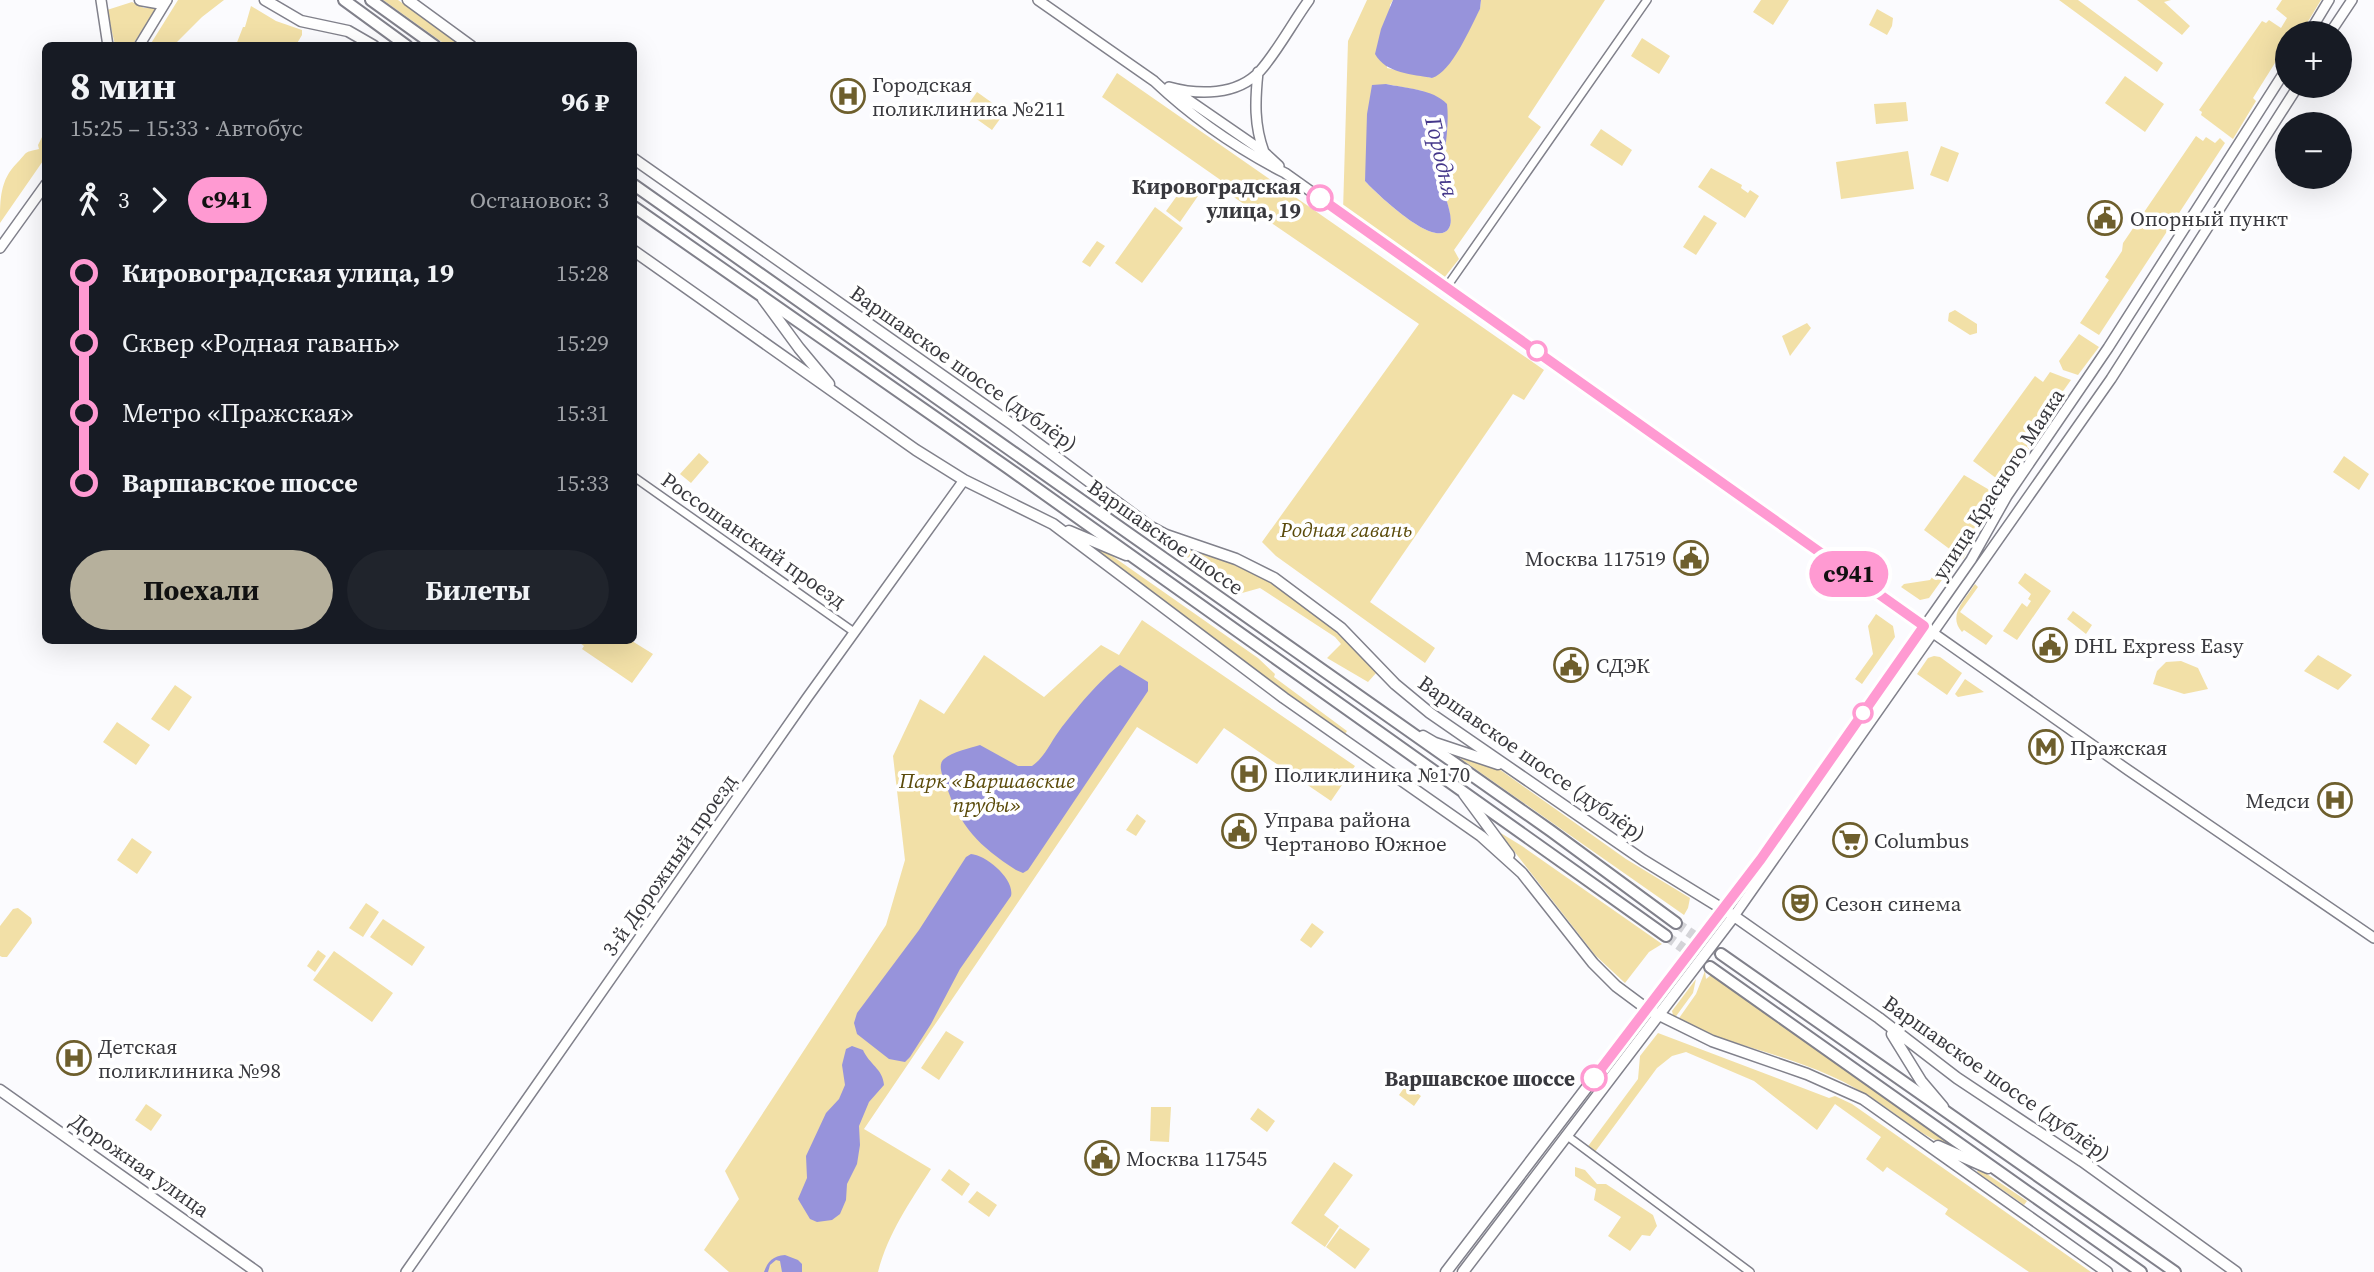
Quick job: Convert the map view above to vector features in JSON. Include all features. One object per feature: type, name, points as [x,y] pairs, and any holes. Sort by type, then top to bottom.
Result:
[{"type":"main road","points":[[140,0],[157,4],[166,0]]},
{"type":"main road","points":[[265,0],[302,21],[348,31],[367,42]]},
{"type":"main road","points":[[344,0],[402,42]]},
{"type":"main road","points":[[371,0],[429,42]]},
{"type":"main road","points":[[408,0],[466,42]]},
{"type":"main road","name":"Варшавское шоссе (дублёр)","points":[[637,161],[1013,425],[1149,526],[1166,535],[1236,559],[1273,578],[1340,628],[1395,684],[1430,713],[1643,860],[1723,909]]},
{"type":"main road","name":"Варшавское шоссе","points":[[637,186],[1551,831],[1676,923]]},
{"type":"main road","name":"Варшавское шоссе","points":[[637,209],[1008,468],[1666,936]]},
{"type":"main road","points":[[637,253],[916,450],[964,480],[1053,524],[1131,557]]},
{"type":"main road","points":[[762,296],[799,348],[838,395]]},
{"type":"main road","points":[[1053,524],[1274,691],[1481,836],[1522,873]]},
{"type":"main road","points":[[1385,715],[1435,743],[1518,772]]},
{"type":"main road","points":[[1464,794],[1593,963],[1616,986],[1659,1016],[1712,1041],[1841,1088],[1863,1099],[2107,1272]]},
{"type":"main road","points":[[1446,1272],[1723,909],[1734,916],[1463,1272]]},
{"type":"main road","name":"Варшавское шоссе (дублёр)","points":[[1734,916],[1879,1018],[1928,1057],[2082,1161],[2236,1272]]},
{"type":"main road","points":[[1721,954],[2175,1272]]},
{"type":"main road","points":[[1710,967],[2141,1272]]},
{"type":"main road","points":[[1879,1018],[1898,1042],[1921,1080],[1948,1113]]},
{"type":"main road","name":"Дорожная улица","points":[[0,1090],[257,1272]]},
{"type":"main road","points":[[1921,1139],[2006,1175]]},
{"type":"street","points":[[101,0],[107,42]]},
{"type":"street","points":[[141,42],[166,0]]},
{"type":"street","points":[[1038,0],[1154,81],[1251,155],[1285,173],[2128,771],[2374,939]]},
{"type":"street","points":[[1168,87],[1208,94],[1236,86],[1258,72],[1309,0]]},
{"type":"street","points":[[1446,288],[1647,0]]},
{"type":"street","points":[[2316,21],[2329,0]]},
{"type":"street","points":[[2338,21],[2352,0]]},
{"type":"street","points":[[1258,72],[1256,128],[1264,152]]},
{"type":"street","points":[[1154,81],[1199,106],[1264,152],[1285,173]]},
{"type":"street","points":[[1236,86],[1252,92],[1255,102]]},
{"type":"street","name":"улица Красного Маяка","points":[[1723,909],[1972,560],[2007,496],[2108,348],[2275,87]]},
{"type":"street","points":[[1199,117],[1199,106],[1208,94]]},
{"type":"street","name":"улица Красного Маяка","points":[[1734,916],[2118,368],[2290,98]]},
{"type":"street","points":[[1229,139],[1243,138],[1256,128]]},
{"type":"street","points":[[0,248],[42,190]]},
{"type":"street","name":"Россошанский проезд","points":[[637,479],[854,632]]},
{"type":"street","name":"3-й Дорожный проезд","points":[[406,1272],[854,632],[964,480]]},
{"type":"street","points":[[1566,1135],[1750,1272]]},
{"type":"street","points":[[1542,1146],[1543,1155],[1552,1154]]},
{"type":"street","points":[[1520,1174],[1524,1171],[1530,1173],[1531,1182]]},
{"type":"green space","points":[[178,0],[224,0],[177,42],[152,42]]},
{"type":"green space","points":[[383,0],[398,0],[458,42],[442,42]]},
{"type":"green space","points":[[1367,0],[1393,0],[1390,5],[1387,68],[1432,78],[1480,9],[1481,0],[1605,0],[1528,117],[1541,127],[1454,250],[1459,259],[1444,278],[1343,211],[1348,41]],"holes":[[[1386,84],[1423,91],[1445,152],[1444,191],[1451,220],[1449,228],[1442,233],[1419,226],[1365,181]]]},
{"type":"green space","points":[[1761,0],[1789,0],[1773,25],[1753,12]]},
{"type":"green space","points":[[2059,0],[2078,0],[2163,63],[2157,72]]},
{"type":"green space","points":[[2137,0],[2171,0],[2164,2],[2190,26],[2182,35]]},
{"type":"green space","points":[[2282,0],[2321,0],[2308,21],[2285,21],[2287,18],[2276,9]]},
{"type":"green space","points":[[132,2],[144,8],[156,8],[135,42],[114,42],[107,10]]},
{"type":"green space","points":[[251,6],[276,21],[302,30],[302,35],[298,42],[237,42]]},
{"type":"green space","points":[[1877,9],[1893,18],[1887,35],[1869,25]]},
{"type":"green space","points":[[2269,20],[2275,24],[2275,63],[2253,98],[2256,101],[2233,139],[2201,115],[2199,110],[2262,21],[2266,23]]},
{"type":"green space","points":[[1642,38],[1670,56],[1659,74],[1631,56]]},
{"type":"green space","name":"Родная гавань","points":[[1117,73],[1544,370],[1524,400],[1513,394],[1370,602],[1435,648],[1425,663],[1276,556],[1262,542],[1419,324],[1219,187],[1222,181],[1102,97]]},
{"type":"green space","points":[[2125,76],[2164,104],[2145,132],[2105,103]]},
{"type":"green space","points":[[977,92],[1005,112],[992,130],[964,110]]},
{"type":"green space","points":[[1906,102],[1908,121],[1876,124],[1874,104]]},
{"type":"green space","points":[[1601,129],[1632,150],[1622,166],[1590,145]]},
{"type":"green space","points":[[2196,136],[2203,141],[2206,137],[2215,143],[2220,138],[2225,143],[2099,335],[2080,323],[2109,280],[2105,277],[2122,251],[2123,243]]},
{"type":"green space","points":[[42,137],[42,162],[0,223],[1,198],[7,176],[26,153],[39,149]]},
{"type":"green space","points":[[1941,146],[1959,153],[1948,182],[1930,175]]},
{"type":"green space","points":[[1908,151],[1914,189],[1841,199],[1836,162]]},
{"type":"green space","points":[[1711,168],[1742,185],[1741,188],[1748,193],[1750,190],[1759,196],[1745,218],[1698,187]]},
{"type":"green space","points":[[1184,186],[1198,196],[1180,222],[1166,211]]},
{"type":"green space","points":[[1155,207],[1183,228],[1142,283],[1115,263]]},
{"type":"green space","points":[[1704,215],[1717,223],[1696,255],[1683,247]]},
{"type":"green space","points":[[1097,241],[1105,246],[1090,267],[1082,262]]},
{"type":"green space","points":[[1955,310],[1977,324],[1977,333],[1970,335],[1948,321],[1949,313]]},
{"type":"green space","points":[[1807,323],[1811,328],[1790,356],[1782,336]]},
{"type":"green space","points":[[2079,334],[2099,347],[2078,375],[2063,370],[2059,361]]},
{"type":"green space","points":[[2050,372],[2071,380],[2049,411],[2038,436],[2008,479],[2004,476],[2000,481],[1973,461],[2035,376],[2043,382]]},
{"type":"green space","points":[[699,453],[709,462],[691,483],[680,474]]},
{"type":"green space","points":[[2344,456],[2369,474],[2359,490],[2333,472]]},
{"type":"green space","points":[[1964,475],[1998,495],[1963,559],[1924,530]]},
{"type":"green space","points":[[1094,547],[1108,553],[1258,658],[1275,674],[1274,677],[1347,731],[1344,736],[1195,629],[1093,549]]},
{"type":"green space","points":[[1184,548],[1241,567],[1278,588],[1331,628],[1377,672],[1368,682],[1327,658],[1341,644],[1335,637],[1260,588],[1235,595],[1181,557]]},
{"type":"green space","points":[[1947,557],[1954,563],[1929,598],[1920,600],[1901,587],[1904,584],[1930,580]]},
{"type":"green space","points":[[2025,573],[2051,591],[2017,640],[2003,631],[2022,603],[2027,607],[2031,601],[2028,599],[2031,594],[2018,583]]},
{"type":"green space","points":[[1975,584],[1978,587],[1960,612],[1993,636],[1986,645],[1964,630],[1962,632],[1956,620],[1959,608]]},
{"type":"green space","points":[[2073,611],[2092,625],[2086,634],[2067,619]]},
{"type":"green space","points":[[1876,614],[1893,626],[1895,637],[1862,684],[1855,679],[1873,654],[1868,626]]},
{"type":"green space","name":"Парк «Варшавские пруды»","points":[[1142,620],[1355,766],[1331,801],[1224,728],[1197,764],[1137,727],[864,1129],[931,1169],[894,1231],[878,1272],[729,1272],[704,1250],[739,1199],[725,1171],[886,925],[905,860],[893,756],[920,699],[944,714],[984,655],[1044,697],[1101,645],[1119,655]]},
{"type":"green space","points":[[581,644],[637,644],[653,654],[632,683],[582,649],[584,646]]},
{"type":"green space","points":[[2318,655],[2352,675],[2338,690],[2304,671]]},
{"type":"green space","points":[[1940,657],[1962,673],[1947,695],[1917,674],[1928,658]]},
{"type":"green space","points":[[2181,661],[2198,668],[2208,689],[2184,694],[2153,684],[2157,671],[2166,662]]},
{"type":"green space","points":[[1965,679],[1984,692],[1958,697],[1955,694]]},
{"type":"green space","points":[[175,685],[192,697],[169,731],[151,719]]},
{"type":"green space","points":[[117,722],[150,745],[136,765],[103,742]]},
{"type":"green space","points":[[1462,757],[1499,769],[1626,859],[1690,898],[1684,915],[1461,759]]},
{"type":"green space","points":[[1137,814],[1146,821],[1136,836],[1126,830]]},
{"type":"green space","points":[[1499,832],[1662,944],[1649,952],[1625,983],[1595,955]]},
{"type":"green space","points":[[132,838],[152,852],[137,874],[117,860]]},
{"type":"green space","points":[[366,903],[379,912],[363,937],[349,928]]},
{"type":"green space","points":[[18,908],[31,918],[32,923],[7,957],[2,957],[0,926],[13,909]]},
{"type":"green space","points":[[383,919],[425,947],[412,966],[370,937]]},
{"type":"green space","points":[[1312,923],[1324,932],[1311,948],[1300,940]]},
{"type":"green space","points":[[318,950],[326,956],[315,972],[307,966]]},
{"type":"green space","points":[[334,951],[393,993],[372,1022],[313,980]]},
{"type":"green space","points":[[1705,971],[1706,979],[1711,975],[1954,1144],[1952,1147],[1923,1133],[1872,1098],[1837,1079],[1677,1021],[1696,994]]},
{"type":"green space","points":[[1696,979],[1693,993],[1674,1019],[1672,1011]]},
{"type":"green space","points":[[946,1031],[964,1042],[939,1080],[921,1068]]},
{"type":"green space","points":[[1658,1033],[1829,1098],[1835,1096],[1852,1104],[2091,1272],[2029,1272],[1945,1214],[1948,1209],[1887,1167],[1883,1172],[1866,1159],[1881,1137],[1835,1104],[1817,1130],[1754,1081],[1686,1052],[1672,1056],[1657,1068],[1592,1156],[1586,1149],[1638,1079],[1640,1056]]},
{"type":"green space","points":[[1406,1085],[1421,1096],[1414,1106],[1399,1095]]},
{"type":"green space","points":[[146,1104],[162,1115],[151,1131],[135,1120]]},
{"type":"green space","points":[[1151,1107],[1171,1107],[1169,1142],[1150,1141]]},
{"type":"green space","points":[[1258,1108],[1275,1121],[1267,1132],[1250,1119]]},
{"type":"green space","points":[[1334,1162],[1353,1175],[1324,1215],[1339,1226],[1325,1247],[1291,1223]]},
{"type":"green space","points":[[1575,1167],[1585,1170],[1597,1184],[1606,1184],[1653,1215],[1657,1226],[1650,1236],[1642,1235],[1630,1251],[1608,1236],[1621,1217],[1594,1200],[1596,1189],[1575,1176]]},
{"type":"green space","points":[[949,1169],[970,1184],[962,1196],[941,1180]]},
{"type":"green space","points":[[1978,1170],[2027,1201],[2024,1205],[1977,1172]]},
{"type":"green space","points":[[977,1191],[997,1205],[989,1217],[968,1202]]},
{"type":"green space","points":[[1340,1228],[1370,1249],[1355,1269],[1326,1247]]},
{"type":"water","points":[[1393,0],[1481,0],[1480,9],[1460,48],[1447,67],[1432,78],[1393,69],[1380,61],[1375,54],[1381,29]]},
{"type":"water","name":"Городня","points":[[1386,84],[1427,92],[1447,104],[1443,186],[1451,224],[1442,233],[1419,226],[1365,181],[1367,114],[1372,85]]},
{"type":"water","points":[[1120,665],[1148,682],[1148,691],[1028,870],[1023,873],[1016,870],[981,844],[965,824],[943,778],[942,762],[952,754],[980,745],[1018,766],[1032,766],[1088,696]]},
{"type":"water","points":[[971,854],[998,869],[1009,882],[1011,896],[960,969],[910,1057],[905,1062],[889,1059],[857,1034],[854,1023],[857,1013],[919,930],[966,857]]},
{"type":"water","points":[[852,1046],[863,1050],[881,1075],[884,1085],[869,1102],[859,1126],[857,1164],[847,1184],[846,1200],[840,1214],[832,1220],[817,1222],[810,1219],[798,1199],[807,1178],[806,1156],[826,1113],[839,1099],[845,1085],[842,1065],[846,1049]]},
{"type":"water","points":[[785,1255],[802,1264],[802,1272],[782,1272],[780,1261],[776,1260],[770,1265],[768,1272],[764,1272],[771,1260]]},
{"type":"tunnel","points":[[1676,923],[1721,954]]},
{"type":"tunnel","points":[[1666,936],[1707,965]]},
{"type":"bus line","name":"с941","points":[[1320,198],[1924,626],[1761,859],[1594,1078]]},
{"type":"place","name":"Городская поликлиника №211","points":[[848,96]]},
{"type":"place","name":"Кировоградская улица, 19","points":[[1320,198]]},
{"type":"place","name":"Опорный пункт","points":[[2105,218]]},
{"type":"place","name":"Москва 117519","points":[[1691,558]]},
{"type":"place","name":"DHL Express Easy","points":[[2050,645]]},
{"type":"place","name":"СДЭК","points":[[1571,665]]},
{"type":"place","name":"Пражская","points":[[2046,747]]},
{"type":"place","name":"Поликлиника №170","points":[[1249,774]]},
{"type":"place","name":"Медси","points":[[2335,800]]},
{"type":"place","name":"Управа района Чертаново Южное","points":[[1239,831]]},
{"type":"place","name":"Columbus","points":[[1850,840]]},
{"type":"place","name":"Сезон синема","points":[[1800,903]]},
{"type":"place","name":"Детская поликлиника №98","points":[[74,1058]]},
{"type":"place","name":"Варшавское шоссе","points":[[1594,1078]]},
{"type":"place","name":"Москва 117545","points":[[1102,1158]]}]
